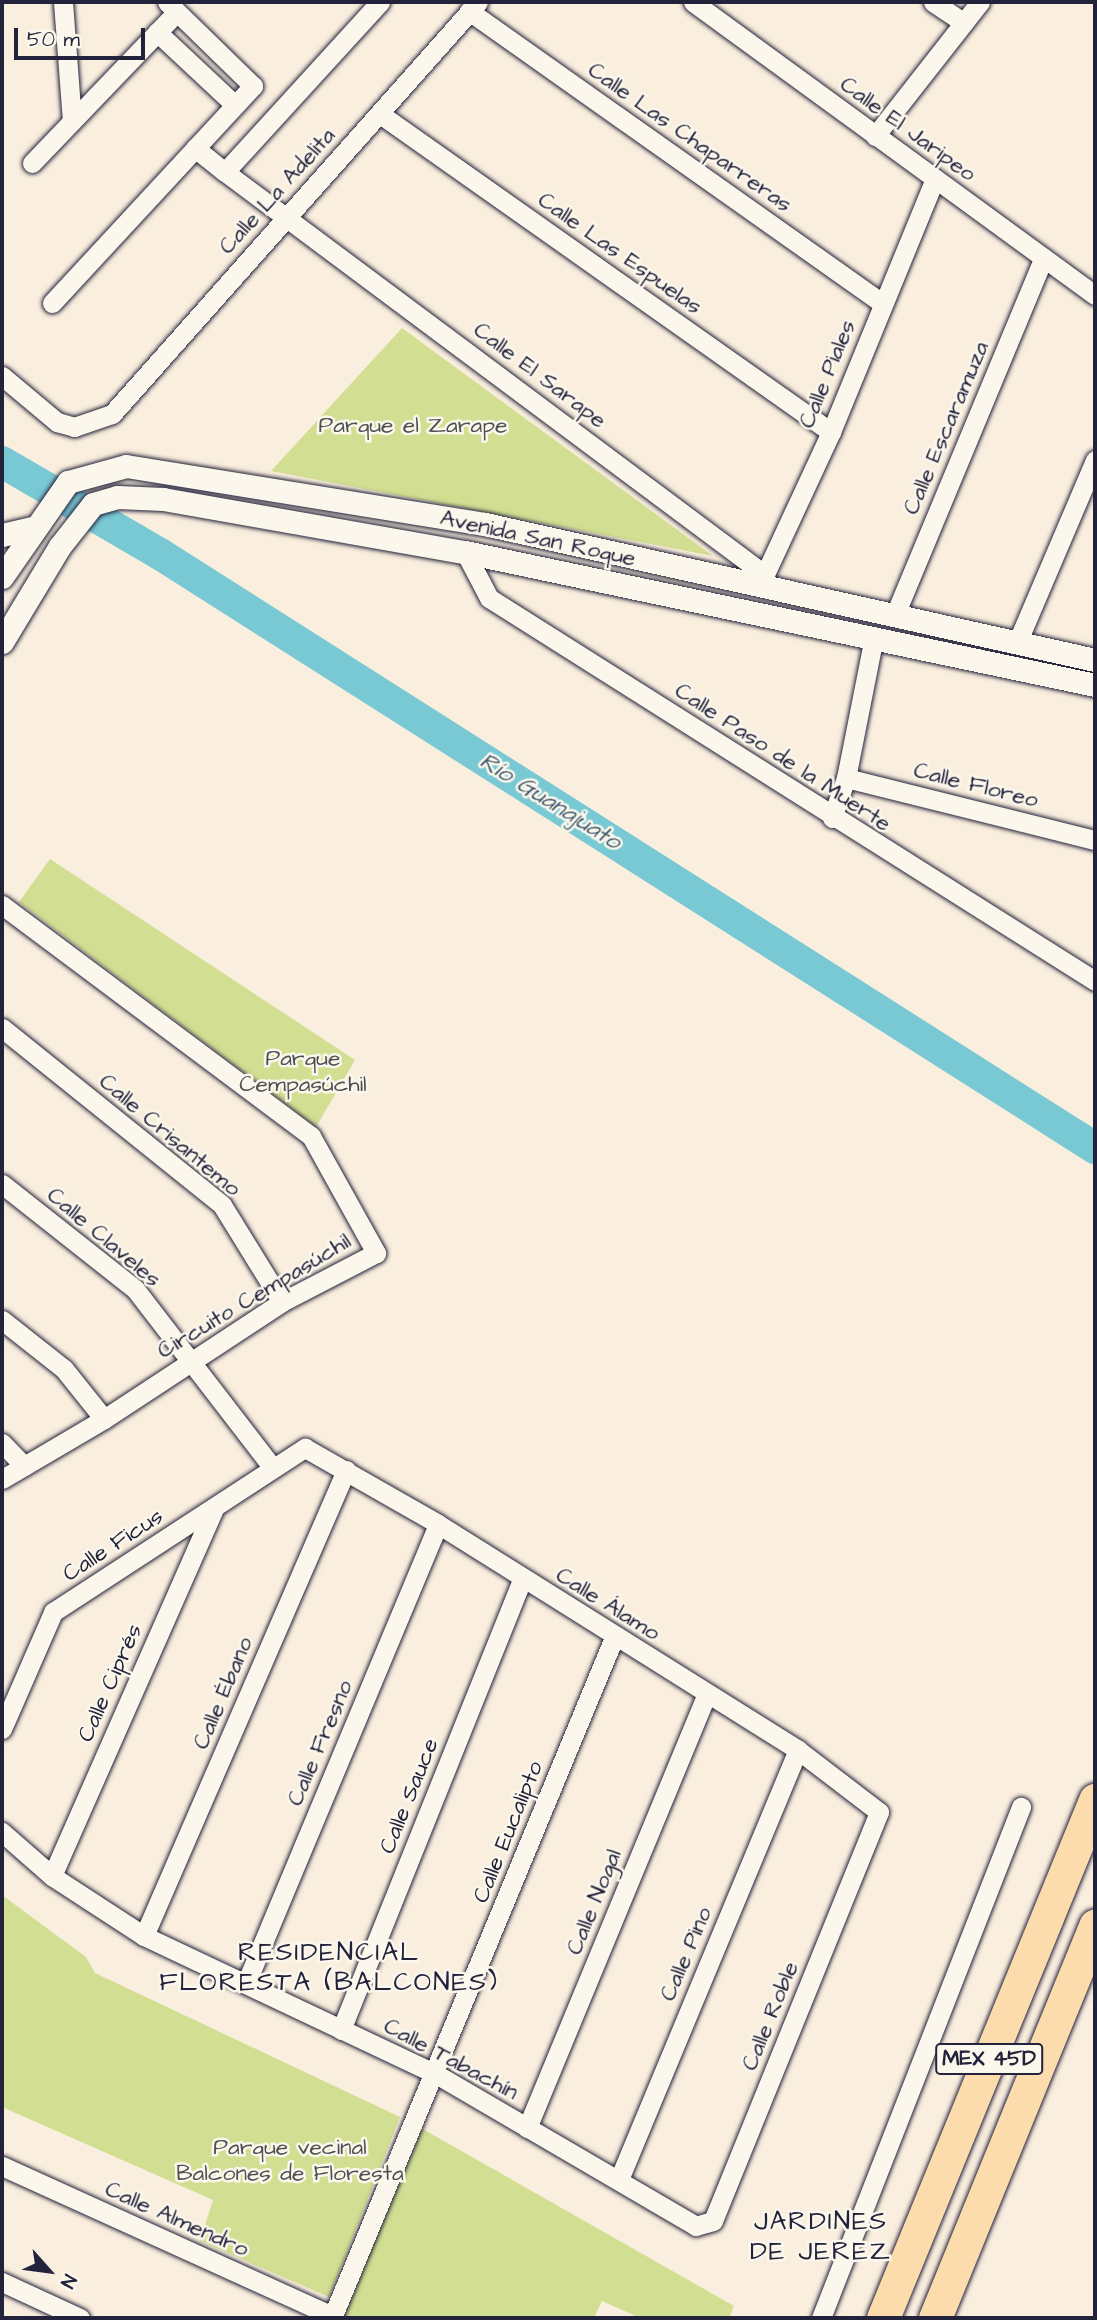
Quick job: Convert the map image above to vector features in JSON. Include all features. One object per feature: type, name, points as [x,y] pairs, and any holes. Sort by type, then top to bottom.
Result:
[{"type":"highway","name":"MEX 45D","points":[[883,2318],[1095,1800]]},
{"type":"highway","name":"MEX 45D","points":[[935,2318],[1095,1925]]},
{"type":"street","points":[[63,2],[72,121]]},
{"type":"street","points":[[225,172],[380,2]]},
{"type":"street","name":"Calle El Jaripeo","points":[[692,2],[1095,295]]},
{"type":"street","points":[[933,2],[964,23]]},
{"type":"street","points":[[875,136],[981,2]]},
{"type":"street","name":"Calle La Adelita","points":[[33,405],[57,422],[74,427],[113,414],[473,6]]},
{"type":"street","name":"Calle Las Chaparreras","points":[[473,6],[882,303]]},
{"type":"street","points":[[32,163],[157,32],[172,7],[253,86],[52,303]]},
{"type":"street","points":[[157,32],[235,105]]},
{"type":"street","name":"Calle Las Espuelas","points":[[380,114],[831,432]]},
{"type":"street","name":"Calle El Sarape","points":[[195,148],[288,215],[762,580]]},
{"type":"street","name":"Calle Piales","points":[[762,580],[831,432],[935,178]]},
{"type":"street","name":"Calle Escaramuza","points":[[894,617],[1043,259]]},
{"type":"street","points":[[2,376],[33,405]]},
{"type":"street","points":[[2,396],[33,405]]},
{"type":"street","points":[[1017,643],[1095,460]]},
{"type":"street","name":"Avenida San Roque","points":[[2,577],[8,554],[36,524],[68,482],[126,466],[485,524],[762,580],[894,617],[1095,660]]},
{"type":"street","name":"Avenida San Roque","points":[[2,642],[54,555],[93,504],[117,497],[163,499],[465,552],[1095,685]]},
{"type":"street","points":[[2,535],[36,524]]},
{"type":"street","name":"Calle Paso de la Muerte","points":[[465,552],[489,597],[832,818],[1095,981]]},
{"type":"street","points":[[8,554],[54,555]]},
{"type":"street","points":[[2,587],[28,601]]},
{"type":"street","points":[[832,818],[846,778],[874,637]]},
{"type":"street","name":"Calle Floreo","points":[[846,778],[1095,841]]},
{"type":"street","name":"Circuito Cempasúchil","points":[[2,905],[311,1136],[376,1253],[282,1302],[191,1359],[104,1419],[2,1479]]},
{"type":"street","name":"Calle Crisantemo","points":[[2,1028],[222,1205],[282,1302]]},
{"type":"street","name":"Calle Claveles","points":[[2,1184],[135,1289],[272,1467]]},
{"type":"street","points":[[2,1320],[64,1369],[104,1419]]},
{"type":"street","points":[[2,1444],[24,1466]]},
{"type":"street","name":"Calle Ficus","points":[[2,1729],[53,1612],[304,1448]]},
{"type":"street","name":"Calle Álamo","points":[[304,1448],[438,1524],[522,1580],[798,1750],[879,1812]]},
{"type":"street","name":"Calle Ébano","points":[[144,1936],[346,1470]]},
{"type":"street","name":"Calle Ciprés","points":[[52,1876],[214,1509]]},
{"type":"street","name":"Calle Fresno","points":[[247,1981],[438,1524]]},
{"type":"street","name":"Calle Sauce","points":[[341,2030],[522,1580]]},
{"type":"street","name":"Calle Eucalipto","points":[[332,2317],[436,2074],[615,1635]]},
{"type":"street","name":"Calle Nogal","points":[[527,2128],[706,1695]]},
{"type":"street","name":"Calle Pino","points":[[620,2177],[798,1750]]},
{"type":"street","points":[[821,2318],[1021,1807]]},
{"type":"street","name":"Calle Roble","points":[[696,2226],[713,2221],[879,1812]]},
{"type":"street","name":"Calle Tabachín","points":[[2,1832],[52,1876],[144,1936],[247,1981],[341,2030],[436,2074],[527,2128],[620,2177],[696,2226]]},
{"type":"street","name":"Calle Almendro","points":[[2,2165],[332,2317]]},
{"type":"street","points":[[2,2282],[80,2318]]},
{"type":"green space","name":"Parque el Zarape","points":[[402,328],[713,556],[271,471]]},
{"type":"green space","name":"Parque Cempasúchil","points":[[50,859],[355,1060],[316,1127],[19,902]]},
{"type":"green space","name":"Parque vecinal Balcones de Floresta","points":[[2,1895],[86,1957],[95,1973],[400,2117],[329,2297],[200,2241],[213,2200],[2,2107]]},
{"type":"green space","points":[[421,2128],[734,2306],[729,2318],[640,2318],[602,2301],[594,2318],[343,2318]]},
{"type":"waterway","name":"Río Guanajuato","points":[[2,462],[160,554],[1095,1148]]},
{"type":"district","name":"RESIDENCIAL FLORESTA (BALCONES)","points":[[329,1968]]},
{"type":"district","name":"JARDINES DE JEREZ","points":[[821,2237]]}]
